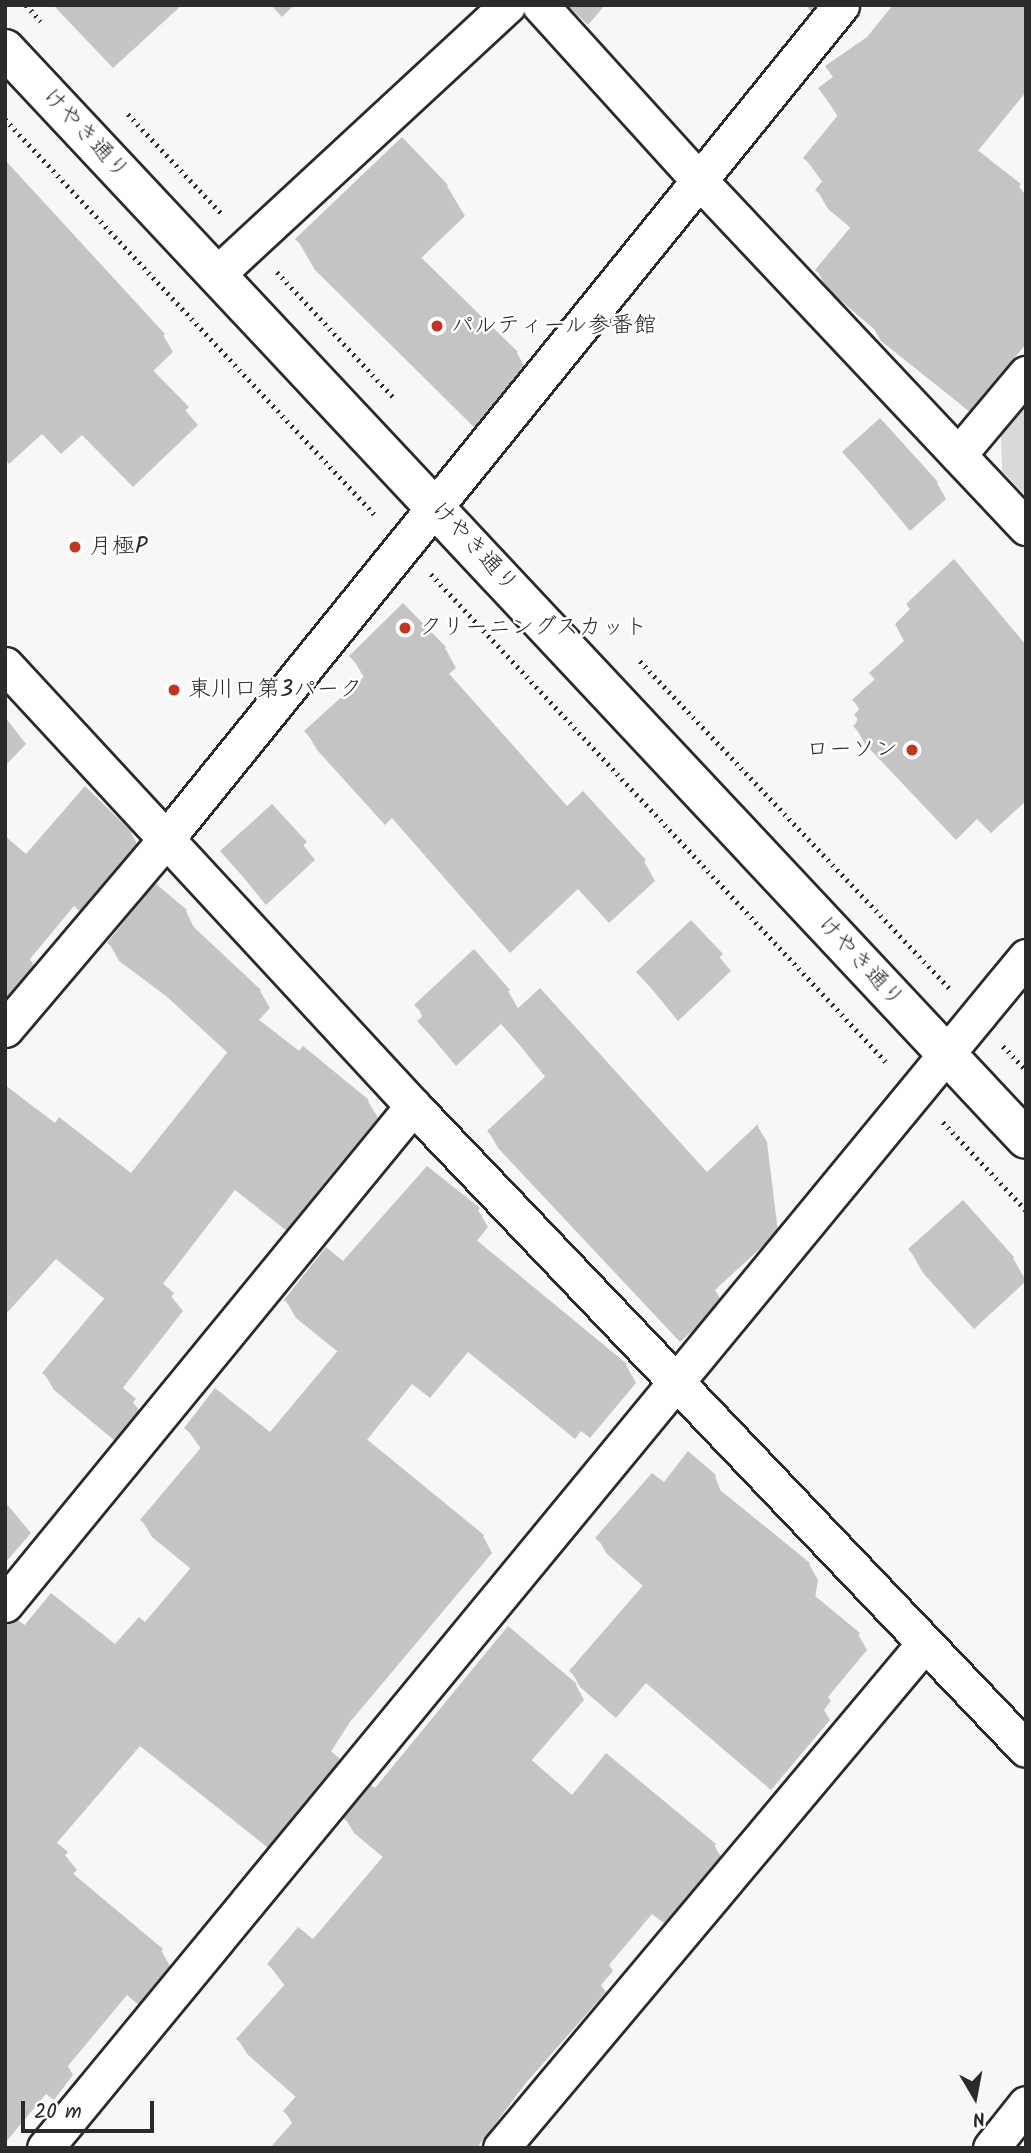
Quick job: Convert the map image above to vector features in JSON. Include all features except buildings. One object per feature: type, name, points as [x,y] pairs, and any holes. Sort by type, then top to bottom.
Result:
[{"type":"street","points":[[217,274],[508,5]]},
{"type":"street","points":[[540,5],[696,178],[1026,527]]},
{"type":"street","points":[[5,1029],[166,839],[696,178],[841,5]]},
{"type":"street","name":"けやき通り","points":[[5,49],[1026,1139]]},
{"type":"street","points":[[958,455],[1026,374]]},
{"type":"street","points":[[5,666],[413,1106],[676,1378],[924,1644],[1026,1749]]},
{"type":"street","points":[[45,2148],[676,1378],[1026,957]]},
{"type":"street","points":[[5,1604],[413,1106]]},
{"type":"street","points":[[501,2148],[924,1644]]},
{"type":"street","points":[[991,2148],[1026,2104]]},
{"type":"path","points":[[26,5],[45,25]]},
{"type":"path","points":[[120,105],[405,409]]},
{"type":"path","points":[[5,119],[1026,1210]]},
{"type":"path","points":[[635,654],[1026,1070]]},
{"type":"shaded area","points":[[1026,403],[1026,496],[1002,471],[1001,433]]},
{"type":"place","name":"パルティール参番館","points":[[437,326]]},
{"type":"place","name":"月極P","points":[[75,547]]},
{"type":"place","name":"クリーニングスカット","points":[[405,628]]},
{"type":"place","name":"東川口第3パーク","points":[[174,690]]},
{"type":"place","name":"ローソン","points":[[912,750]]}]
